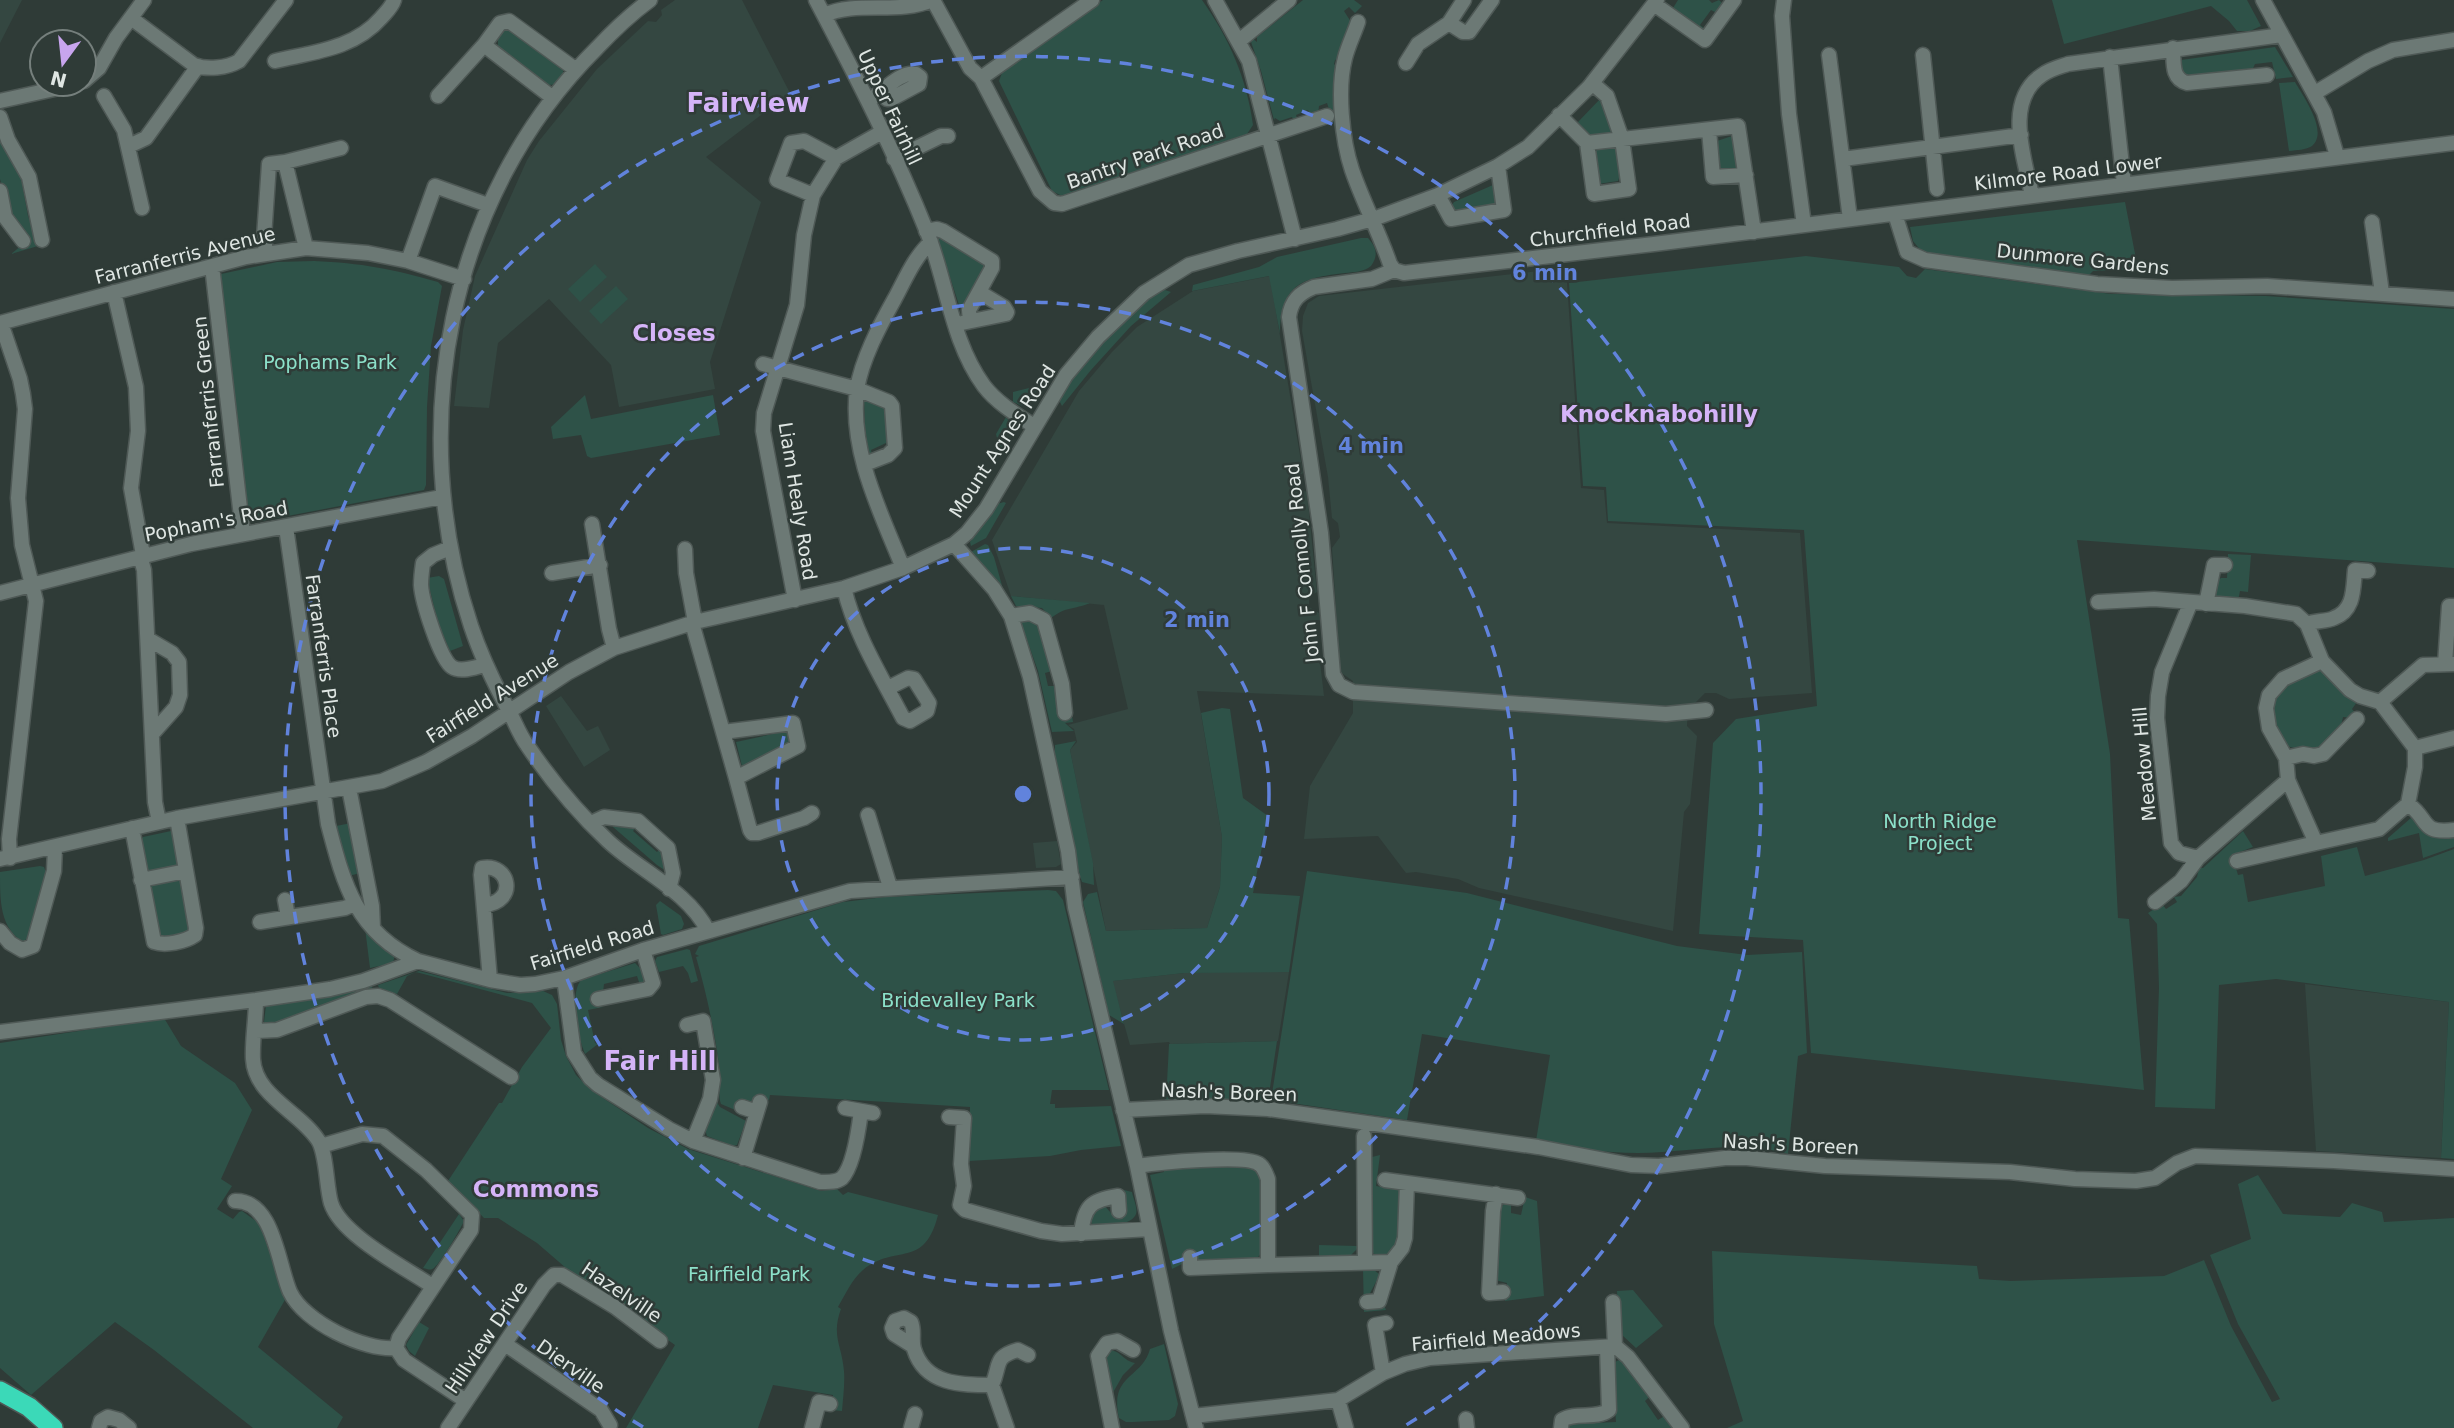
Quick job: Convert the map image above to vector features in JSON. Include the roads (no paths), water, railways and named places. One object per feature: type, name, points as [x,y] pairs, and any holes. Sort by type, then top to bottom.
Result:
[{"type":"highway","points":[[1,1394],[33,1428]]},
{"type":"highway","points":[[1,1394],[29,1407],[53,1428]]},
{"type":"street","points":[[98,69],[144,0]]},
{"type":"street","points":[[131,18],[198,66],[205,68],[233,65],[239,61],[286,0]]},
{"type":"street","points":[[275,61],[354,41],[378,22],[394,4],[394,0]]},
{"type":"street","points":[[650,0],[575,69],[530,128],[488,205],[450,326],[440,407],[442,497],[460,591],[485,665],[525,743],[570,803],[608,842],[693,907],[708,931]]},
{"type":"street","name":"Upper Fairhill","points":[[816,0],[875,97],[882,132],[929,237],[963,323],[966,356],[985,387],[1008,408],[1034,426]]},
{"type":"street","points":[[824,15],[842,9],[917,6],[932,0]]},
{"type":"street","name":"Bantry Park Road","points":[[932,0],[970,68],[981,78],[1040,191],[1058,204],[1266,135]]},
{"type":"street","points":[[981,78],[1092,0]]},
{"type":"street","points":[[1215,0],[1249,61],[1295,239]]},
{"type":"street","points":[[1239,41],[1289,0]]},
{"type":"street","points":[[1406,63],[1418,44],[1449,23],[1464,0]]},
{"type":"street","points":[[1449,23],[1463,32],[1469,32],[1492,0]]},
{"type":"street","points":[[1655,2],[1705,40],[1734,0]]},
{"type":"street","points":[[2263,0],[2315,93],[2324,112],[2337,156]]},
{"type":"street","points":[[1787,1],[1782,16],[1789,114],[1804,225]]},
{"type":"street","name":"Mount Agnes Road","points":[[954,544],[967,533],[986,509],[1050,398],[1081,357],[1116,318],[1158,282],[1189,265],[1210,258],[1373,218],[1438,195],[1498,166],[1528,146],[1592,83],[1655,2]]},
{"type":"street","points":[[438,96],[500,23],[509,22],[575,69]]},
{"type":"street","points":[[1358,22],[1345,58],[1342,111],[1351,168],[1394,270]]},
{"type":"street","points":[[2032,196],[2019,118],[2023,101],[2040,76],[2068,64],[2283,35]]},
{"type":"street","points":[[2315,93],[2368,61],[2393,50],[2454,40]]},
{"type":"street","points":[[484,45],[553,98]]},
{"type":"street","points":[[2173,48],[2176,76],[2181,82],[2267,75]]},
{"type":"street","points":[[1829,55],[1850,219]]},
{"type":"street","points":[[1923,55],[1937,189]]},
{"type":"street","points":[[2110,57],[2124,184]]},
{"type":"street","points":[[129,146],[146,138],[198,66]]},
{"type":"street","points":[[1559,115],[1587,143],[1594,194],[1629,190],[1622,139],[1607,96],[1592,83]]},
{"type":"street","points":[[0,101],[28,95]]},
{"type":"street","points":[[104,96],[124,130],[142,208]]},
{"type":"street","points":[[1266,135],[1327,116]]},
{"type":"street","points":[[0,117],[8,140],[29,177],[42,240]]},
{"type":"street","points":[[1587,143],[1738,126],[1754,232]]},
{"type":"street","points":[[1709,130],[1713,177],[1746,174]]},
{"type":"street","name":"Liam Healy Road","points":[[795,600],[763,431],[770,366],[797,305],[804,235],[813,195],[836,158],[882,132]]},
{"type":"street","points":[[1843,159],[2021,135]]},
{"type":"street","points":[[894,159],[941,136],[948,136]]},
{"type":"street","points":[[813,195],[777,180],[791,143],[804,141],[836,158]]},
{"type":"street","name":"Kilmore Road Lower","points":[[1804,225],[2454,143]]},
{"type":"street","points":[[266,253],[264,237],[269,164],[341,148]]},
{"type":"street","points":[[285,162],[306,248]]},
{"type":"street","points":[[1438,195],[1451,219],[1504,210],[1498,166]]},
{"type":"street","points":[[408,261],[435,186],[488,205]]},
{"type":"street","points":[[0,191],[5,217],[23,241]]},
{"type":"street","name":"Dunmore Gardens","points":[[1895,214],[1907,252],[1925,260],[2098,284],[2172,288],[2267,286],[2454,299]]},
{"type":"street","points":[[2372,222],[2382,293]]},
{"type":"street","name":"Churchfield Road","points":[[1394,270],[1404,273],[1479,266],[1804,225]]},
{"type":"street","points":[[902,568],[864,464],[858,431],[858,389],[870,349],[886,314],[929,237],[937,229],[990,259],[992,268],[963,323]]},
{"type":"street","name":"Farranferris Avenue","points":[[0,323],[212,266],[266,253],[306,248],[368,253],[408,261],[464,279]]},
{"type":"street","name":"Farranferris Green","points":[[212,266],[243,534]]},
{"type":"street","name":"John F Connolly Road","points":[[1394,270],[1372,279],[1306,290],[1294,300],[1289,317],[1321,533],[1334,674],[1339,685],[1353,692],[1479,702],[1666,714],[1706,710]]},
{"type":"street","points":[[114,292],[136,387],[138,431],[131,488],[144,570],[155,802],[159,822]]},
{"type":"street","points":[[963,323],[1006,314],[1003,307],[979,292]]},
{"type":"street","points":[[0,323],[20,379],[25,409],[18,498],[22,545],[36,601],[5,858]]},
{"type":"street","points":[[770,366],[858,389],[881,397],[892,406],[895,448],[887,455],[864,464]]},
{"type":"street","name":"Popham's Road","points":[[0,593],[141,555],[442,497]]},
{"type":"street","points":[[592,524],[614,649]]},
{"type":"street","name":"Farranferris Place","points":[[286,527],[324,792],[336,853],[354,904]]},
{"type":"street","points":[[954,544],[993,589],[1010,616],[1030,677],[1072,877],[1075,907],[1137,1166],[1192,1424]]},
{"type":"street","name":"Fairfield Avenue","points":[[5,858],[177,818],[382,781],[426,762],[510,713],[569,672],[614,649],[693,623],[844,588],[902,568],[954,544]]},
{"type":"street","points":[[450,548],[433,555],[423,563],[421,586],[430,622],[452,667],[462,670],[485,665]]},
{"type":"street","points":[[685,549],[693,623],[752,833],[804,818],[812,813]]},
{"type":"street","points":[[552,573],[600,565]]},
{"type":"street","points":[[2206,604],[2214,565],[2225,565]]},
{"type":"street","points":[[2307,624],[2339,615],[2351,604],[2355,570],[2368,570]]},
{"type":"street","points":[[844,588],[856,626],[888,688]]},
{"type":"street","points":[[2098,602],[2149,599],[2245,606],[2296,614],[2307,624],[2322,661],[2350,690],[2373,700],[2415,748],[2415,767],[2408,804],[2379,829],[2236,861]]},
{"type":"street","name":"Meadow Hill","points":[[2190,604],[2162,672],[2157,718],[2171,843],[2179,853],[2198,858]]},
{"type":"street","points":[[2286,758],[2303,754],[2323,754],[2356,715],[2373,700],[2423,665],[2449,664],[2449,606],[2454,606]]},
{"type":"street","points":[[1010,616],[1030,613],[1044,620],[1054,677],[1065,713]]},
{"type":"street","points":[[148,639],[172,653],[179,662],[180,695],[176,707],[152,734]]},
{"type":"street","points":[[2316,843],[2288,780],[2286,758],[2267,721],[2266,708],[2269,695],[2283,679],[2322,661]]},
{"type":"street","points":[[723,732],[793,723],[798,746],[736,778]]},
{"type":"street","points":[[2415,748],[2454,737]]},
{"type":"street","points":[[2155,902],[2182,881],[2198,858],[2288,780]]},
{"type":"street","points":[[349,788],[372,906],[373,928]]},
{"type":"street","points":[[2408,804],[2416,809],[2431,830],[2454,830]]},
{"type":"street","points":[[868,815],[890,887]]},
{"type":"street","points":[[591,824],[604,817],[638,821],[668,848],[673,873],[669,889]]},
{"type":"street","points":[[132,828],[154,942],[160,944],[188,940],[195,936],[196,928],[177,818]]},
{"type":"street","points":[[0,931],[10,943],[22,950],[33,946],[54,872],[55,848]]},
{"type":"street","points":[[142,880],[186,871]]},
{"type":"street","name":"Fairfield Road","points":[[354,904],[373,928],[397,949],[418,961],[490,980],[527,985],[564,978],[643,950],[833,895],[890,887],[1072,877]]},
{"type":"street","points":[[285,900],[288,917]]},
{"type":"street","points":[[260,922],[345,908],[354,904]]},
{"type":"street","points":[[484,905],[490,980]]},
{"type":"street","points":[[598,999],[648,989],[653,983],[643,950]]},
{"type":"street","points":[[0,1032],[256,1000],[352,984],[418,961]]},
{"type":"street","points":[[564,978],[571,1043],[590,1079],[693,1141],[820,1182],[832,1182],[842,1178],[847,1170],[867,1112],[845,1108]]},
{"type":"street","points":[[256,1031],[277,1030],[366,997],[378,996],[396,1003],[511,1077]]},
{"type":"street","points":[[256,1000],[253,1059],[257,1075],[269,1092],[316,1137],[321,1146],[331,1204],[342,1224],[432,1286]]},
{"type":"street","points":[[687,1025],[703,1021],[713,1080],[710,1099],[693,1141]]},
{"type":"street","name":"Nash's Boreen","points":[[1123,1110],[1205,1106],[1268,1108],[1538,1147],[1604,1161],[1659,1166],[1725,1157],[1814,1166],[2010,1172],[2118,1181],[2146,1181],[2195,1156],[2454,1169]]},
{"type":"street","points":[[742,1107],[759,1107],[743,1158]]},
{"type":"street","points":[[949,1117],[964,1118],[961,1164],[964,1186],[961,1208],[1041,1231],[1081,1234],[1150,1229]]},
{"type":"street","points":[[321,1146],[362,1134],[383,1136],[421,1166],[468,1210],[473,1222],[471,1230],[399,1338],[396,1348]]},
{"type":"street","points":[[1364,1136],[1365,1261]]},
{"type":"street","points":[[1137,1166],[1162,1162],[1246,1161],[1259,1164],[1268,1178],[1268,1265]]},
{"type":"street","points":[[1385,1180],[1518,1198]]},
{"type":"street","points":[[1367,1302],[1379,1301],[1391,1262],[1402,1248],[1405,1238],[1407,1183]]},
{"type":"street","points":[[1496,1194],[1489,1293],[1503,1292]]},
{"type":"street","points":[[1081,1234],[1089,1207],[1095,1201],[1118,1196],[1119,1210]]},
{"type":"street","points":[[235,1201],[241,1200],[265,1217],[291,1293],[311,1315],[356,1342],[384,1349],[396,1348]]},
{"type":"street","points":[[1190,1257],[1190,1268],[1391,1262]]},
{"type":"street","name":"Hillview Drive","points":[[449,1428],[544,1285],[554,1275],[562,1275]]},
{"type":"street","name":"Hazelville","points":[[562,1275],[614,1307],[660,1341]]},
{"type":"street","points":[[1560,1428],[1562,1420],[1568,1416],[1602,1415],[1609,1410],[1612,1303]]},
{"type":"street","name":"Fairfield Meadows","points":[[1383,1373],[1375,1325],[1386,1323]]},
{"type":"street","points":[[1112,1428],[1098,1356],[1107,1343],[1117,1341],[1133,1350]]},
{"type":"street","name":"Dierville","points":[[505,1344],[601,1410],[610,1425]]},
{"type":"street","points":[[913,1346],[924,1366],[938,1379],[961,1384],[992,1385]]},
{"type":"street","points":[[1611,1347],[1628,1356],[1682,1428]]},
{"type":"street","name":"Fairfield Meadows","points":[[1192,1424],[1338,1400],[1383,1373],[1430,1358],[1611,1347]]},
{"type":"street","points":[[396,1348],[404,1360],[466,1401]]},
{"type":"street","points":[[1007,1428],[992,1385],[998,1360],[1006,1353],[1018,1350],[1028,1355]]},
{"type":"street","points":[[1338,1400],[1346,1428]]},
{"type":"street","points":[[812,1428],[819,1402],[830,1404]]},
{"type":"street","points":[[99,1428],[101,1421],[108,1417],[120,1420],[129,1428]]},
{"type":"district","name":"Fairview","points":[[748,103]]},
{"type":"district","name":"Closes","points":[[674,333]]},
{"type":"district","name":"Knocknabohilly","points":[[1659,414]]},
{"type":"district","name":"Fair Hill","points":[[660,1061]]},
{"type":"district","name":"Commons","points":[[536,1189]]},
{"type":"park label","name":"Pophams Park","points":[[330,362]]},
{"type":"park label","name":"North Ridge Project","points":[[1940,832]]},
{"type":"park label","name":"Bridevalley Park","points":[[958,1000]]},
{"type":"park label","name":"Fairfield Park","points":[[749,1274]]}]
